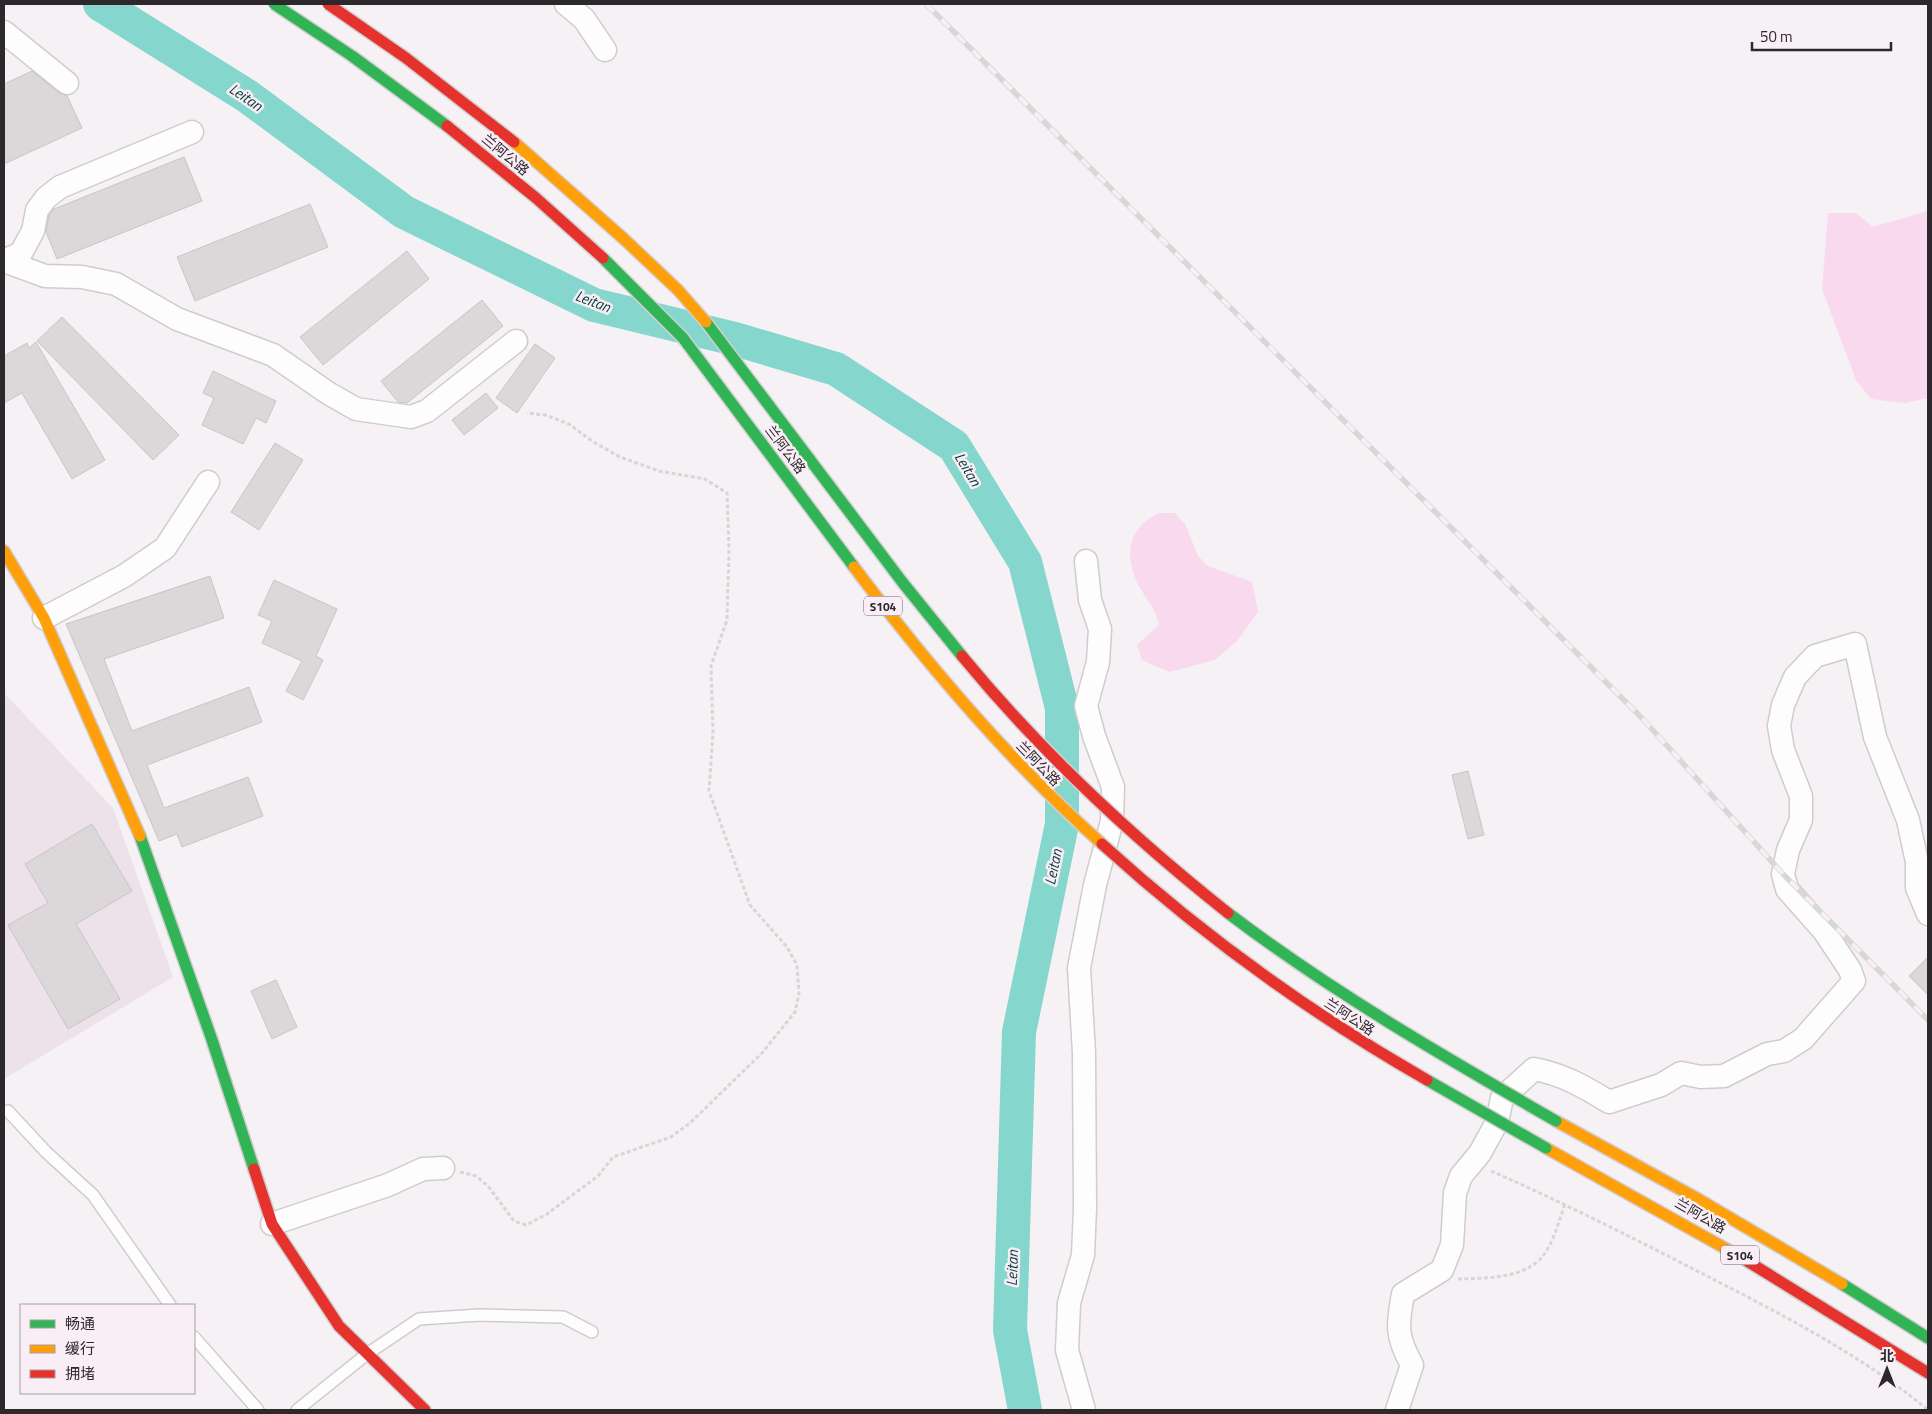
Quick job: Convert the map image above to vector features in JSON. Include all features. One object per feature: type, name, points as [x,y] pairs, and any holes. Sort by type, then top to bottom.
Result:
[{"type":"main road","name":"兰阿公路","points":[[274,4],[378,73],[491,160],[590,247],[651,306],[683,339],[825,525],[872,591],[958,698],[1045,791],[1111,854],[1224,947],[1283,990],[1401,1066],[1546,1148],[1696,1229],[1840,1315],[1928,1373]]},
{"type":"main road","name":"兰阿公路","points":[[328,4],[394,49],[509,137],[610,226],[698,313],[848,508],[934,624],[1028,732],[1131,832],[1185,879],[1299,966],[1416,1041],[1556,1121],[1700,1198],[1854,1290],[1928,1338]]},
{"type":"main road","points":[[6,559],[44,618],[138,830],[212,1040],[272,1224],[339,1326],[424,1410]]},
{"type":"street","points":[[566,4],[584,19],[605,50]]},
{"type":"street","points":[[4,32],[67,84]]},
{"type":"street","points":[[192,132],[60,187],[46,198],[37,210],[33,231],[21,253],[4,261],[45,276],[82,277],[116,284],[177,319],[273,355],[356,410],[411,418],[427,411],[516,341]]},
{"type":"street","points":[[44,618],[124,576],[165,548],[208,482]]},
{"type":"street","points":[[1084,1410],[1067,1350],[1069,1304],[1083,1255],[1085,1208],[1084,1052],[1079,968],[1095,885],[1112,821],[1113,787],[1094,736],[1086,706],[1098,662],[1100,629],[1090,600],[1086,561]]},
{"type":"street","points":[[1397,1410],[1412,1365],[1400,1344],[1399,1316],[1403,1294],[1442,1270],[1452,1245],[1455,1193],[1461,1176],[1480,1153],[1497,1122],[1502,1098],[1534,1068],[1549,1071],[1578,1083],[1609,1102],[1662,1085],[1682,1074],[1701,1077],[1724,1076],[1767,1054],[1784,1051],[1804,1039],[1821,1016],[1854,981],[1850,970],[1824,931],[1787,889],[1784,874],[1788,850],[1802,820],[1801,796],[1784,750],[1779,726],[1783,705],[1795,677],[1815,656],[1855,644],[1875,737],[1908,820],[1917,862],[1917,888],[1928,914]]},
{"type":"street","points":[[272,1224],[388,1185],[423,1169],[443,1168]]},
{"type":"lane","points":[[8,1111],[46,1152],[93,1195],[169,1304]]},
{"type":"lane","points":[[297,1410],[367,1354],[420,1320],[479,1315],[563,1317],[592,1332]]},
{"type":"lane","points":[[195,1338],[258,1410]]},
{"type":"path","points":[[443,1168],[476,1176],[488,1186],[514,1221],[526,1225],[548,1214],[598,1176],[613,1157],[671,1137],[696,1118],[762,1054],[795,1012],[799,993],[797,965],[787,947],[750,905],[709,791],[713,734],[711,666],[727,620],[729,551],[727,493],[705,479],[659,471],[620,458],[592,442],[569,424],[545,415],[527,414]]},
{"type":"path","points":[[1473,1162],[1564,1204],[1790,1318],[1906,1392],[1928,1410]]},
{"type":"path","points":[[1442,1270],[1457,1280],[1508,1276],[1537,1262],[1552,1241],[1564,1204]]},
{"type":"shaded area","points":[[1928,211],[1928,398],[1905,403],[1871,399],[1856,380],[1822,289],[1828,213],[1856,213],[1873,227]]},
{"type":"shaded area","points":[[1159,513],[1175,513],[1185,524],[1198,556],[1208,566],[1252,582],[1258,612],[1238,640],[1215,660],[1169,672],[1142,660],[1137,645],[1159,625],[1153,608],[1138,584],[1130,552],[1135,534],[1149,519]]},
{"type":"shaded area","points":[[4,693],[113,808],[173,977],[4,1079]]},
{"type":"building","points":[[32,71],[59,93],[67,96],[82,128],[4,164],[4,84]]},
{"type":"building","points":[[184,157],[202,201],[57,259],[46,232],[49,215],[54,209]]},
{"type":"building","points":[[310,204],[328,247],[195,301],[177,257]]},
{"type":"building","points":[[407,251],[429,279],[323,365],[300,337]]},
{"type":"building","points":[[482,300],[503,326],[407,403],[398,402],[381,381]]},
{"type":"building","points":[[62,317],[179,435],[153,460],[37,341]]},
{"type":"building","points":[[36,342],[105,460],[72,479],[22,393],[4,403],[4,356],[27,343],[29,348]]},
{"type":"building","points":[[535,344],[555,358],[517,413],[496,398]]},
{"type":"building","points":[[213,371],[276,401],[266,423],[256,418],[243,444],[202,425],[214,398],[203,393]]},
{"type":"building","points":[[486,393],[498,408],[464,435],[452,420]]},
{"type":"building","points":[[275,443],[303,460],[259,530],[231,512]]},
{"type":"building","points":[[210,576],[224,618],[104,659],[132,731],[249,687],[262,722],[147,765],[164,808],[248,777],[263,816],[182,847],[177,834],[159,841],[66,624]]},
{"type":"building","points":[[274,580],[337,609],[316,656],[323,660],[303,700],[286,691],[302,661],[262,643],[272,621],[258,615]]},
{"type":"building","points":[[1468,771],[1484,835],[1468,839],[1452,775]]},
{"type":"building","points":[[92,824],[132,891],[76,924],[120,999],[68,1029],[8,925],[48,903],[25,864]]},
{"type":"building","points":[[1928,957],[1928,995],[1909,976]]},
{"type":"building","points":[[276,980],[297,1027],[272,1039],[251,991]]},
{"type":"waterway","name":"Leitan","points":[[100,4],[247,96],[404,212],[594,305],[735,339],[836,369],[954,446],[1025,562],[1062,708],[1062,824],[1019,1032],[1010,1330],[1025,1410]]},
{"type":"railway","points":[[926,4],[1641,717],[1783,874],[1928,1020]]},
{"type":"traffic: fast","points":[[274,4],[352,56],[447,126]]},
{"type":"traffic: fast","points":[[603,258],[683,338],[854,567]]},
{"type":"traffic: fast","points":[[706,322],[903,583],[962,656]]},
{"type":"traffic: fast","points":[[140,836],[212,1040],[254,1169]]},
{"type":"traffic: fast","points":[[1228,913],[1307,970],[1430,1047],[1556,1121]]},
{"type":"traffic: fast","points":[[1427,1080],[1546,1148]]},
{"type":"traffic: fast","points":[[1842,1284],[1928,1338]]},
{"type":"traffic: slow","points":[[514,142],[624,239],[678,290],[706,322]]},
{"type":"traffic: slow","points":[[4,551],[44,618],[140,836]]},
{"type":"traffic: slow","points":[[854,567],[911,641],[971,712],[1035,780],[1102,844]]},
{"type":"traffic: slow","points":[[1556,1121],[1698,1199],[1842,1284]]},
{"type":"traffic: slow","points":[[1546,1148],[1739,1256]]},
{"type":"traffic: jam","points":[[328,4],[406,58],[514,142]]},
{"type":"traffic: jam","points":[[447,126],[536,198],[603,258]]},
{"type":"traffic: jam","points":[[962,656],[1023,726],[1088,792],[1157,854],[1228,913]]},
{"type":"traffic: jam","points":[[1102,844],[1179,910],[1258,971],[1341,1028],[1427,1080]]},
{"type":"traffic: jam","points":[[254,1169],[272,1224],[339,1326],[425,1410]]},
{"type":"traffic: jam","points":[[1739,1256],[1928,1373]]}]
